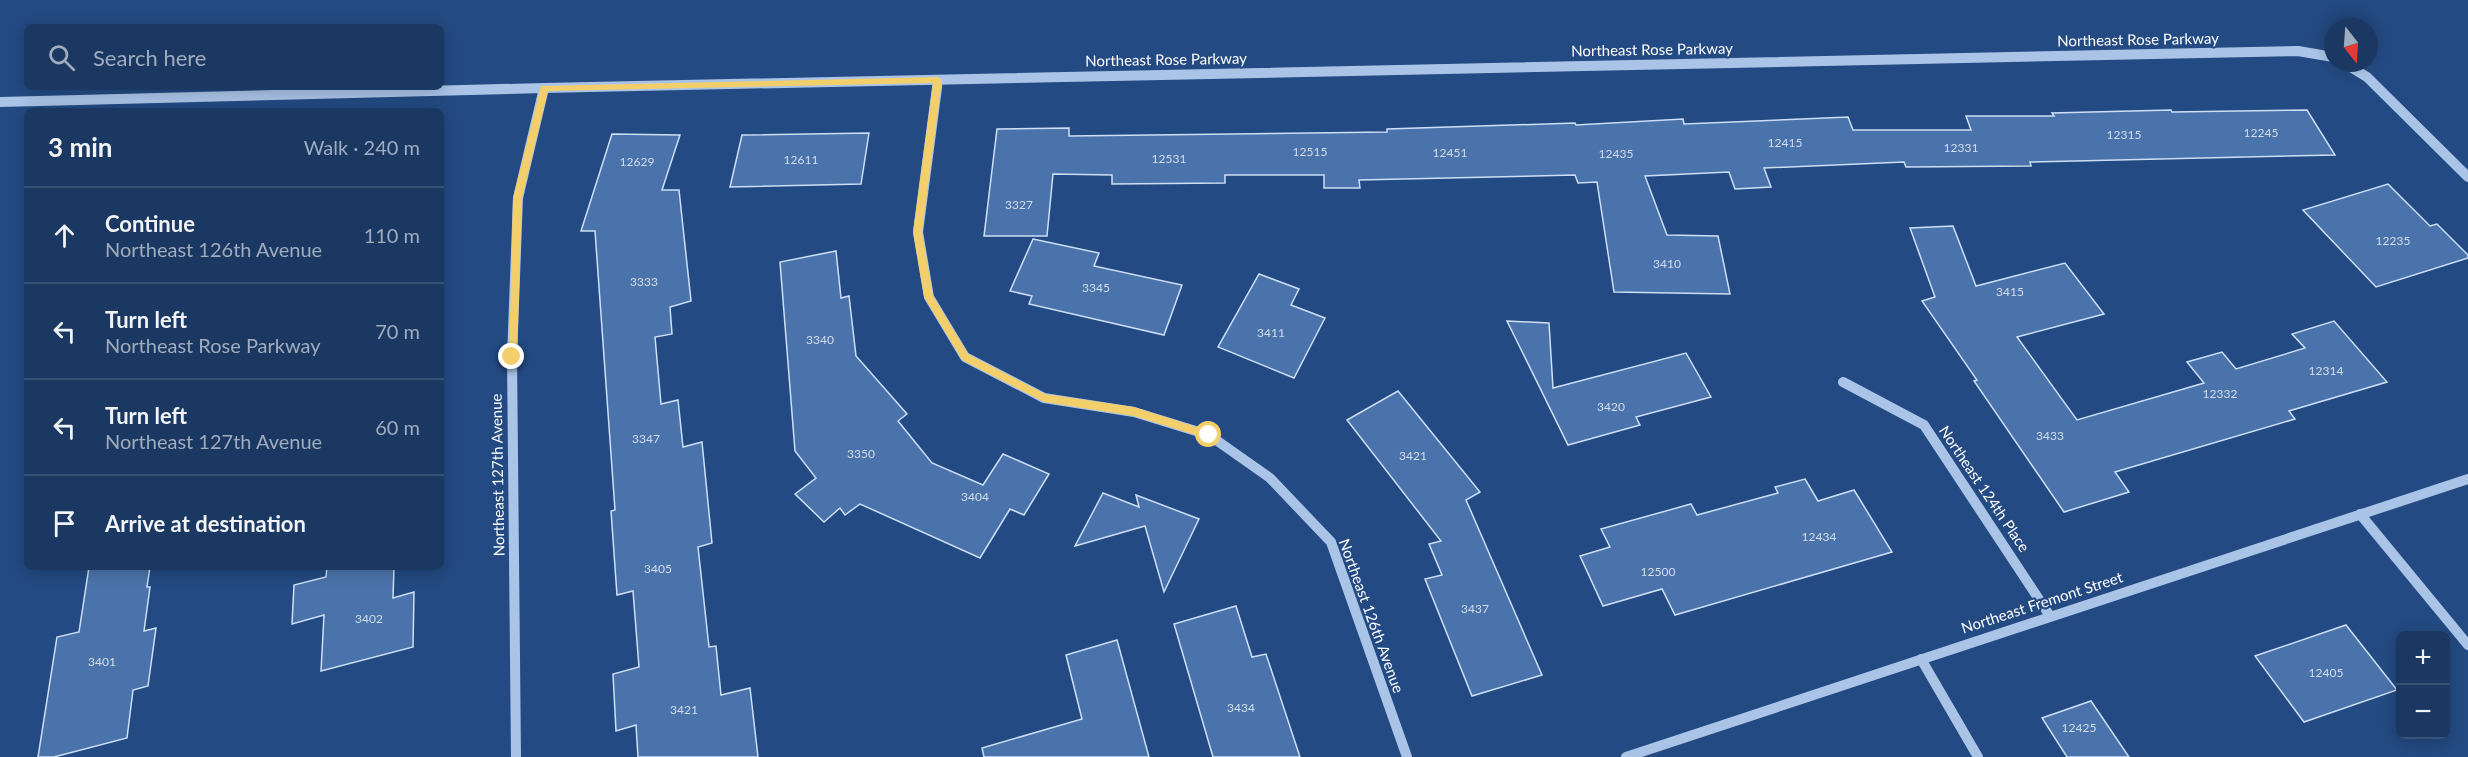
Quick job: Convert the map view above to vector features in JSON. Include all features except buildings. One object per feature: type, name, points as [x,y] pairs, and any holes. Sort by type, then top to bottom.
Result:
[{"type":"street","name":"Northeast Rose Parkway","points":[[0,102],[544,88],[2286,51],[2324,56]]},
{"type":"street","points":[[2359,72],[2367,77],[2468,177]]},
{"type":"street","name":"Northeast 126th Avenue","points":[[938,80],[918,232],[928,297],[965,357],[1044,398],[1134,412],[1209,435],[1270,478],[1331,542],[1407,757]]},
{"type":"street","name":"Northeast 127th Avenue","points":[[516,757],[512,357],[518,198],[544,88]]},
{"type":"street","name":"Northeast 124th Place","points":[[1843,382],[1924,425],[2050,616]]},
{"type":"street","name":"Northeast Fremont Street","points":[[1626,757],[2468,479]]},
{"type":"street","points":[[2360,514],[2468,645]]},
{"type":"street","points":[[1921,659],[1978,757]]},
{"type":"route","points":[[512,357],[518,198],[544,88],[938,80],[918,232],[928,297],[965,357],[1044,398],[1134,412],[1209,435]]}]
